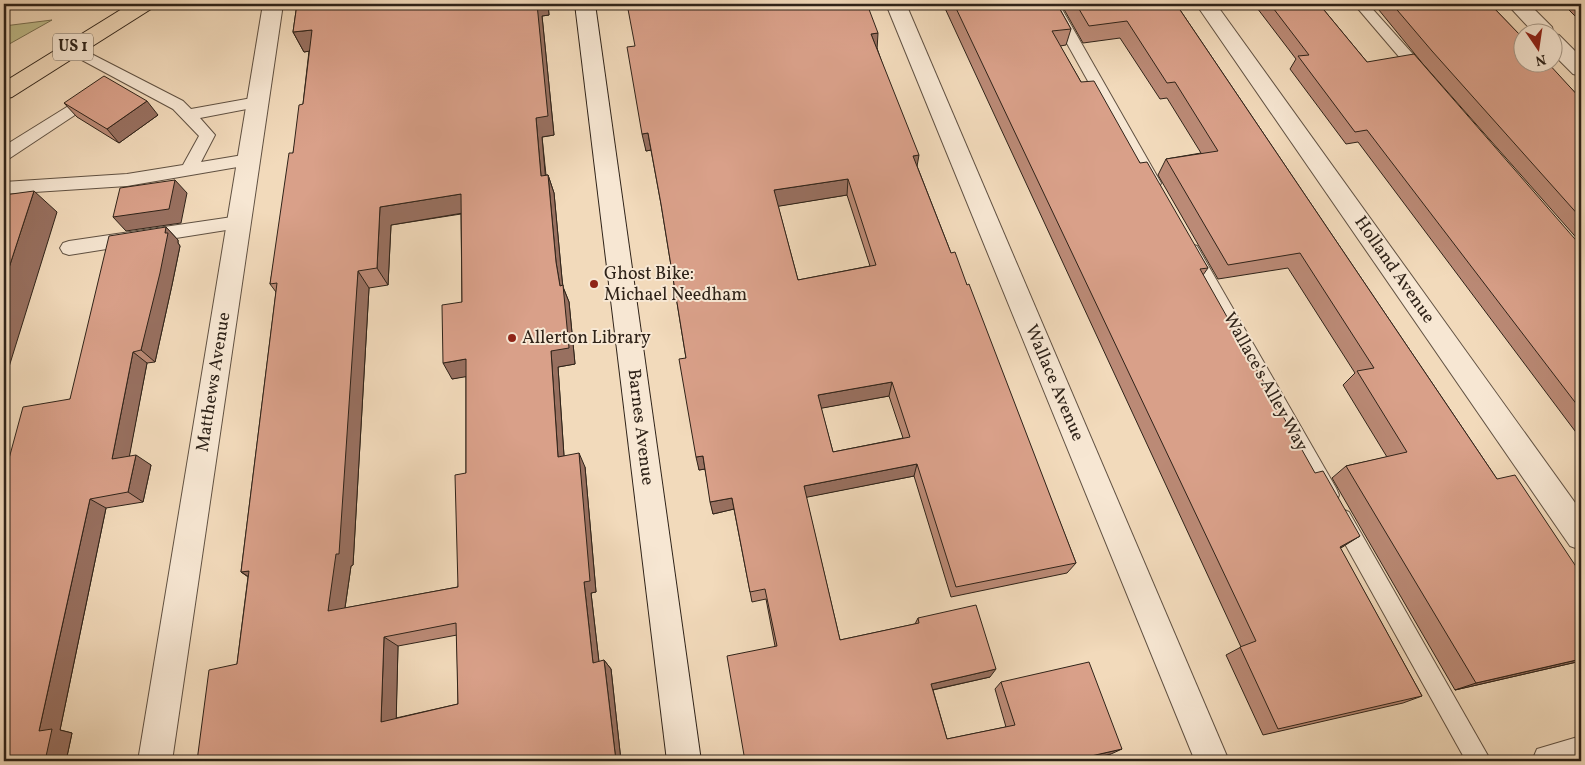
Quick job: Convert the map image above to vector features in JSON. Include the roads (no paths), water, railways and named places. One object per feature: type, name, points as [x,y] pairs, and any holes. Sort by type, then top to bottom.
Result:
[{"type":"main road","name":"US 1","points":[[4,92],[144,4]]},
{"type":"street","name":"Matthews Avenue","points":[[155,761],[274,4]]},
{"type":"street","name":"Barnes Avenue","points":[[585,4],[684,761]]},
{"type":"street","name":"Wallace Avenue","points":[[896,4],[1212,761]]},
{"type":"street","name":"Holland Avenue","points":[[1206,4],[1581,536]]},
{"type":"street","points":[[1517,4],[1535,22]]},
{"type":"street","points":[[1562,50],[1581,69]]},
{"type":"street","points":[[1549,761],[1581,753]]},
{"type":"lane","points":[[1052,4],[1160,195]]},
{"type":"lane","points":[[1361,4],[1434,88]]},
{"type":"lane","points":[[72,49],[178,105],[188,115],[207,135],[189,169]]},
{"type":"lane","points":[[4,154],[124,76]]},
{"type":"lane","points":[[188,115],[258,102]]},
{"type":"lane","points":[[4,188],[127,180],[249,160]]},
{"type":"lane","points":[[69,248],[239,222]]},
{"type":"lane","name":"Wallace's Alley Way","points":[[1184,239],[1479,761]]},
{"type":"place","name":"Ghost Bike: Michael Needham","points":[[594,284]]},
{"type":"place","name":"Allerton Library","points":[[512,338]]}]
